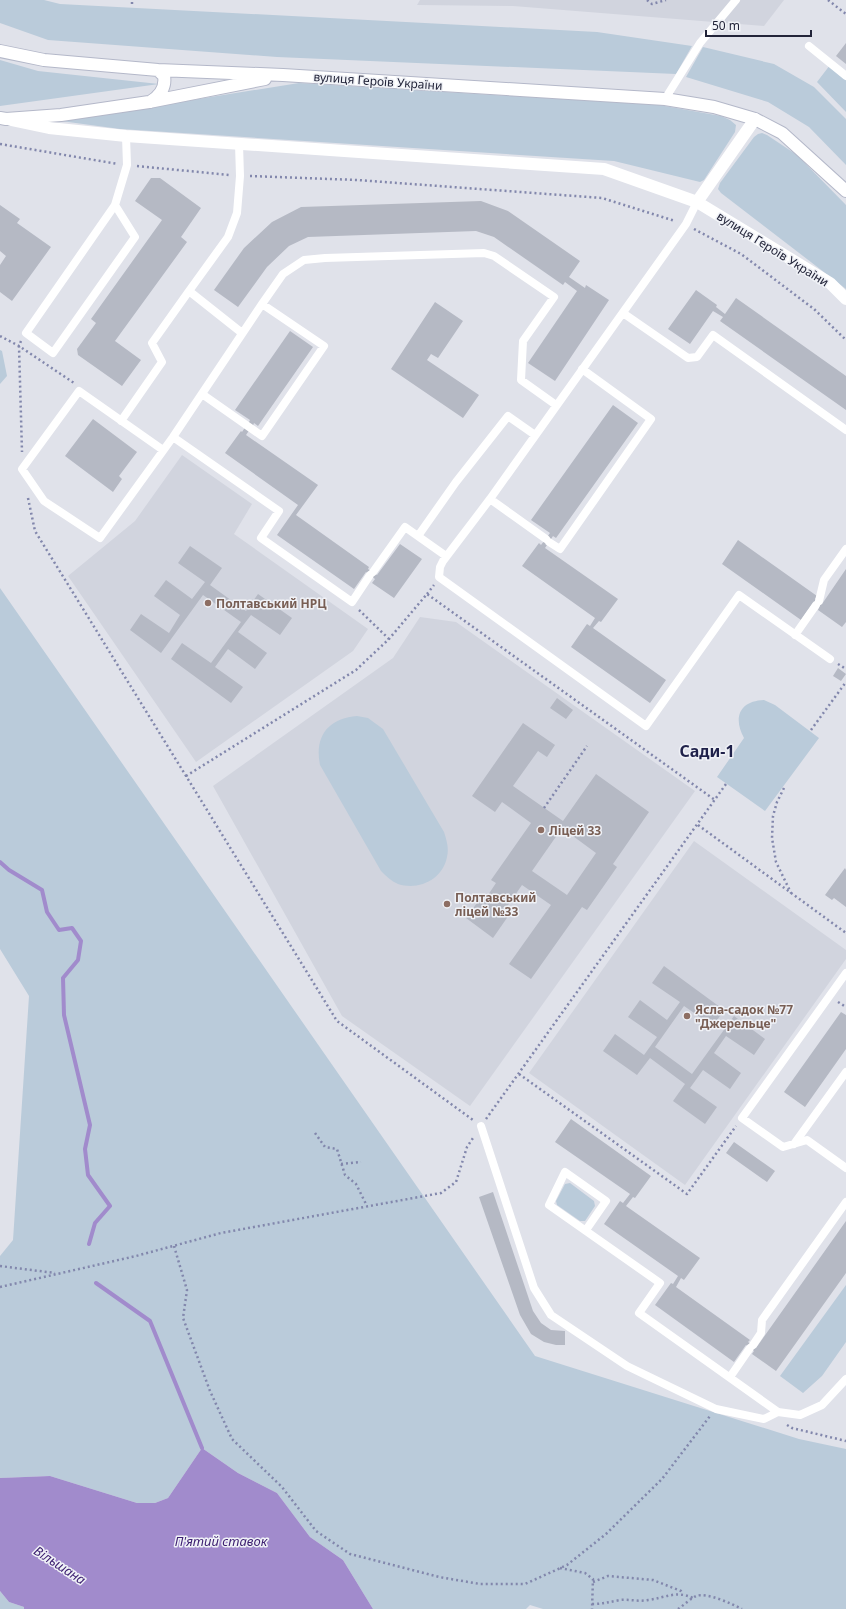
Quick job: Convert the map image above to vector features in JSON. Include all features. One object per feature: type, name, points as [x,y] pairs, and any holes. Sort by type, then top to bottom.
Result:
[{"type":"main road","name":"вулиця Героїв України","points":[[0,51],[44,60],[158,70],[283,75],[665,100],[714,107],[755,119],[782,132],[846,191]]},
{"type":"main road","points":[[149,102],[160,95],[164,86],[164,76],[158,70]]},
{"type":"main road","points":[[3,119],[61,115],[149,102],[283,75]]},
{"type":"main road","name":"вулиця Героїв України","points":[[3,119],[49,128],[126,136],[604,169],[697,202],[830,283],[846,299]]},
{"type":"main road","points":[[697,202],[755,119]]},
{"type":"lane","points":[[665,100],[700,43],[736,0]]},
{"type":"lane","points":[[809,46],[846,76]]},
{"type":"lane","points":[[115,205],[135,237],[53,353],[26,333],[115,205],[127,165],[126,136]]},
{"type":"lane","points":[[121,421],[162,362],[152,343],[228,237],[237,213],[240,176],[239,144]]},
{"type":"lane","points":[[697,202],[686,224],[490,499],[446,556],[440,567],[439,577],[646,726],[739,596],[830,659]]},
{"type":"lane","points":[[163,450],[79,391],[22,468],[44,501],[100,538],[173,437],[283,274],[304,260],[484,253],[494,256],[554,297],[523,341],[521,380],[556,405]]},
{"type":"lane","points":[[189,291],[242,333]]},
{"type":"lane","points":[[202,394],[262,436],[324,346],[262,304]]},
{"type":"lane","points":[[622,313],[688,358],[697,357],[713,335],[846,430]]},
{"type":"lane","points":[[490,499],[560,549],[652,419],[582,369]]},
{"type":"lane","points":[[418,536],[456,482],[508,416],[535,436]]},
{"type":"lane","points":[[173,437],[279,511],[261,538],[352,602],[405,527],[446,556]]},
{"type":"lane","points":[[795,635],[817,603],[824,580],[846,549]]},
{"type":"lane","points":[[846,972],[742,1118],[784,1147],[808,1140],[846,1168]]},
{"type":"lane","points":[[794,1144],[846,1072]]},
{"type":"lane","points":[[481,1126],[534,1288],[552,1315],[627,1366],[716,1409],[764,1419],[778,1412]]},
{"type":"lane","points":[[586,1230],[606,1201],[565,1172],[549,1204],[660,1283],[639,1313],[778,1412],[800,1415],[822,1405],[846,1379]]},
{"type":"lane","points":[[730,1377],[761,1332],[762,1320],[846,1202]]},
{"type":"path","points":[[647,0],[652,4],[666,0]]},
{"type":"path","points":[[828,0],[846,14]]},
{"type":"path","points":[[0,144],[127,165],[240,176],[357,180],[602,198],[686,224],[741,254],[814,309],[846,340]]},
{"type":"path","points":[[0,336],[19,346],[75,383],[79,391]]},
{"type":"path","points":[[19,346],[22,468]]},
{"type":"path","points":[[27,492],[35,531],[337,1021],[481,1126]]},
{"type":"path","points":[[186,776],[356,670],[389,639],[427,594],[715,800]]},
{"type":"path","points":[[352,602],[389,639]]},
{"type":"path","points":[[811,730],[846,682]]},
{"type":"path","points":[[544,808],[587,746]]},
{"type":"path","points":[[0,1286],[58,1274],[221,1233],[440,1193],[456,1182],[467,1147],[481,1126],[726,784]]},
{"type":"path","points":[[784,788],[776,802],[772,816],[772,838],[776,862],[792,893]]},
{"type":"path","points":[[698,825],[846,933]]},
{"type":"path","points":[[518,1074],[687,1194],[742,1118]]},
{"type":"path","points":[[315,1133],[325,1147],[337,1149],[345,1175],[356,1184],[367,1206]]},
{"type":"path","points":[[341,1164],[361,1162]]},
{"type":"path","points":[[174,1246],[188,1290],[182,1318],[210,1391],[232,1439],[282,1487],[316,1531],[350,1554],[439,1578],[480,1584],[525,1584],[567,1565],[606,1534],[662,1479],[716,1409]]},
{"type":"path","points":[[0,1266],[58,1274]]},
{"type":"path","points":[[778,1412],[783,1422],[792,1428],[846,1441]]},
{"type":"path","points":[[560,1568],[584,1573],[593,1579],[592,1609]]},
{"type":"path","points":[[593,1582],[608,1576],[653,1580],[693,1598]]},
{"type":"path","points":[[592,1604],[605,1604],[621,1600],[649,1600],[658,1597],[684,1594]]},
{"type":"path","points":[[678,1609],[693,1598],[703,1595],[742,1609]]},
{"type":"shaded area","points":[[0,0],[44,0],[60,4],[597,32],[692,46],[676,74],[277,57],[48,40],[0,23]]},
{"type":"shaded area","points":[[420,0],[784,0],[764,26],[513,6],[417,5]]},
{"type":"shaded area","points":[[703,47],[774,64],[814,87],[846,119],[846,165],[809,127],[768,102],[686,77]]},
{"type":"shaded area","points":[[0,60],[38,71],[159,84],[0,106]]},
{"type":"shaded area","points":[[830,65],[846,79],[846,112],[817,82]]},
{"type":"shaded area","points":[[299,83],[659,105],[721,116],[730,120],[736,125],[735,132],[704,180],[700,182],[614,161],[120,129],[61,121]]},
{"type":"shaded area","points":[[762,133],[797,155],[846,205],[846,289],[721,193],[718,189],[720,183],[754,137]]},
{"type":"shaded area","points":[[0,350],[2,351],[7,376],[0,384]]},
{"type":"shaded area","name":"Полтавський НРЦ","points":[[182,455],[252,504],[234,534],[368,629],[353,651],[196,762],[68,576],[135,521]]},
{"type":"shaded area","points":[[0,588],[535,1356],[799,1439],[846,1449],[846,1609],[543,1609],[530,1605],[526,1609],[373,1609],[343,1560],[310,1537],[277,1493],[238,1473],[202,1448],[168,1498],[155,1503],[137,1503],[50,1476],[0,1478],[0,1256],[13,1240],[29,996],[0,949]]},
{"type":"shaded area","name":"Полтавський ліцей №33","points":[[420,617],[456,622],[695,791],[470,1106],[342,1016],[213,786],[393,658]]},
{"type":"shaded area","points":[[764,700],[775,705],[819,738],[765,811],[717,777],[744,738],[739,724],[740,712],[749,704]]},
{"type":"shaded area","points":[[357,716],[368,718],[383,729],[444,832],[448,851],[445,865],[435,877],[422,884],[406,886],[398,884],[381,871],[320,765],[319,745],[326,730],[339,720]]},
{"type":"shaded area","name":"Ясла-садок №77 \"Джерельце\"","points":[[694,841],[846,950],[846,959],[685,1185],[529,1073]]},
{"type":"shaded area","points":[[570,1183],[594,1201],[595,1206],[585,1221],[580,1221],[557,1205],[556,1201],[565,1184]]},
{"type":"shaded area","points":[[846,1285],[846,1342],[822,1376],[803,1393],[780,1376]]},
{"type":"shaded area","points":[[0,1591],[9,1602],[24,1607],[24,1609],[0,1609]]},
{"type":"water","name":"П'ятий ставок","points":[[202,1448],[238,1473],[277,1493],[310,1537],[343,1560],[373,1609],[24,1609],[24,1607],[9,1602],[0,1591],[0,1478],[50,1476],[137,1503],[155,1503],[168,1498]]},
{"type":"building","points":[[846,43],[846,64],[836,56]]},
{"type":"building","points":[[151,178],[160,178],[201,208],[181,237],[187,242],[115,341],[141,360],[122,386],[78,355],[77,349],[96,323],[91,319],[162,220],[135,201]]},
{"type":"building","points":[[481,201],[508,211],[580,261],[569,277],[585,288],[586,285],[609,300],[555,381],[528,363],[577,291],[565,282],[563,285],[494,237],[476,231],[308,237],[289,246],[267,267],[238,307],[214,290],[244,248],[272,222],[301,207]]},
{"type":"building","points":[[0,205],[20,219],[17,223],[51,247],[12,301],[0,292],[0,265],[6,256],[0,251]]},
{"type":"building","points":[[696,290],[717,305],[716,307],[725,314],[736,298],[846,376],[846,410],[720,321],[723,317],[713,311],[690,344],[668,329]]},
{"type":"building","points":[[435,302],[463,321],[438,358],[431,354],[427,360],[479,395],[463,418],[391,369]]},
{"type":"building","points":[[290,331],[313,347],[258,426],[254,423],[252,428],[248,424],[250,420],[235,410]]},
{"type":"building","points":[[613,405],[638,423],[556,538],[553,536],[545,548],[618,599],[601,622],[599,621],[593,628],[666,680],[650,703],[571,647],[587,624],[590,626],[595,618],[522,566],[539,543],[541,545],[550,533],[531,520]]},
{"type":"building","points":[[93,419],[137,452],[119,476],[122,479],[113,492],[65,456]]},
{"type":"building","points":[[246,426],[250,429],[246,435],[318,485],[296,515],[369,567],[368,569],[377,575],[400,544],[422,559],[394,598],[372,583],[375,579],[366,572],[354,589],[277,535],[298,505],[225,453]]},
{"type":"building","points":[[738,540],[817,596],[815,599],[822,604],[846,569],[846,622],[842,627],[818,610],[819,607],[813,603],[801,620],[722,564]]},
{"type":"building","points":[[190,546],[222,568],[210,585],[246,611],[258,594],[292,618],[280,635],[251,615],[238,632],[267,653],[255,669],[228,649],[215,667],[243,687],[231,703],[171,659],[182,643],[211,663],[241,622],[203,595],[161,653],[130,630],[141,614],[169,633],[180,615],[154,596],[166,580],[192,599],[205,582],[178,563]]},
{"type":"building","points":[[838,668],[846,674],[841,681],[833,676]]},
{"type":"building","points":[[557,698],[573,710],[566,719],[550,708]]},
{"type":"building","points":[[523,723],[555,745],[547,757],[538,751],[513,786],[563,821],[596,774],[649,812],[613,864],[617,867],[587,910],[582,907],[531,979],[509,964],[551,905],[522,885],[504,911],[509,915],[493,938],[466,918],[482,896],[486,898],[496,883],[491,880],[531,823],[502,802],[495,812],[472,796]],"holes":[[[562,828],[596,853],[567,895],[532,871]]]},
{"type":"building","points":[[845,868],[846,907],[834,898],[832,900],[825,895]]},
{"type":"building","points":[[664,966],[724,1010],[713,1026],[684,1006],[655,1047],[692,1074],[734,1016],[765,1039],[754,1055],[726,1036],[714,1053],[741,1073],[730,1089],[703,1070],[690,1088],[717,1107],[705,1124],[673,1101],[685,1084],[650,1058],[637,1075],[603,1051],[615,1034],[644,1055],[657,1037],[628,1017],[640,1000],[667,1020],[680,1002],[652,983]]},
{"type":"building","points":[[841,1012],[846,1015],[846,1049],[805,1107],[784,1092]]},
{"type":"building","points":[[571,1119],[651,1176],[635,1198],[633,1197],[626,1206],[700,1258],[684,1280],[681,1278],[676,1287],[750,1340],[748,1342],[756,1348],[846,1221],[846,1273],[776,1371],[752,1354],[754,1351],[746,1345],[734,1362],[655,1305],[678,1276],[604,1224],[620,1201],[623,1203],[630,1194],[555,1142]]},
{"type":"building","points":[[734,1142],[775,1171],[767,1182],[726,1153]]},
{"type":"building","points":[[493,1192],[533,1311],[541,1323],[551,1330],[565,1331],[565,1345],[556,1345],[544,1342],[531,1334],[520,1315],[479,1197]]},
{"type":"waterway","points":[[0,862],[9,870],[42,890],[47,912],[59,930],[72,928],[81,941],[78,960],[63,978],[64,1015],[90,1125],[85,1149],[88,1175],[110,1206],[95,1223],[89,1244]]},
{"type":"waterway","points":[[96,1283],[150,1321],[202,1448]]},
{"type":"place","name":"Полтавський НРЦ","points":[[208,603]]},
{"type":"place","name":"Ліцей 33","points":[[541,830]]},
{"type":"place","name":"Полтавський ліцей №33","points":[[447,904]]},
{"type":"place","name":"Ясла-садок №77 \"Джерельце\"","points":[[687,1016]]},
{"type":"district","name":"Сади-1","points":[[707,751]]},
{"type":"water label","name":"Вільшана","points":[[60,1565]]}]
